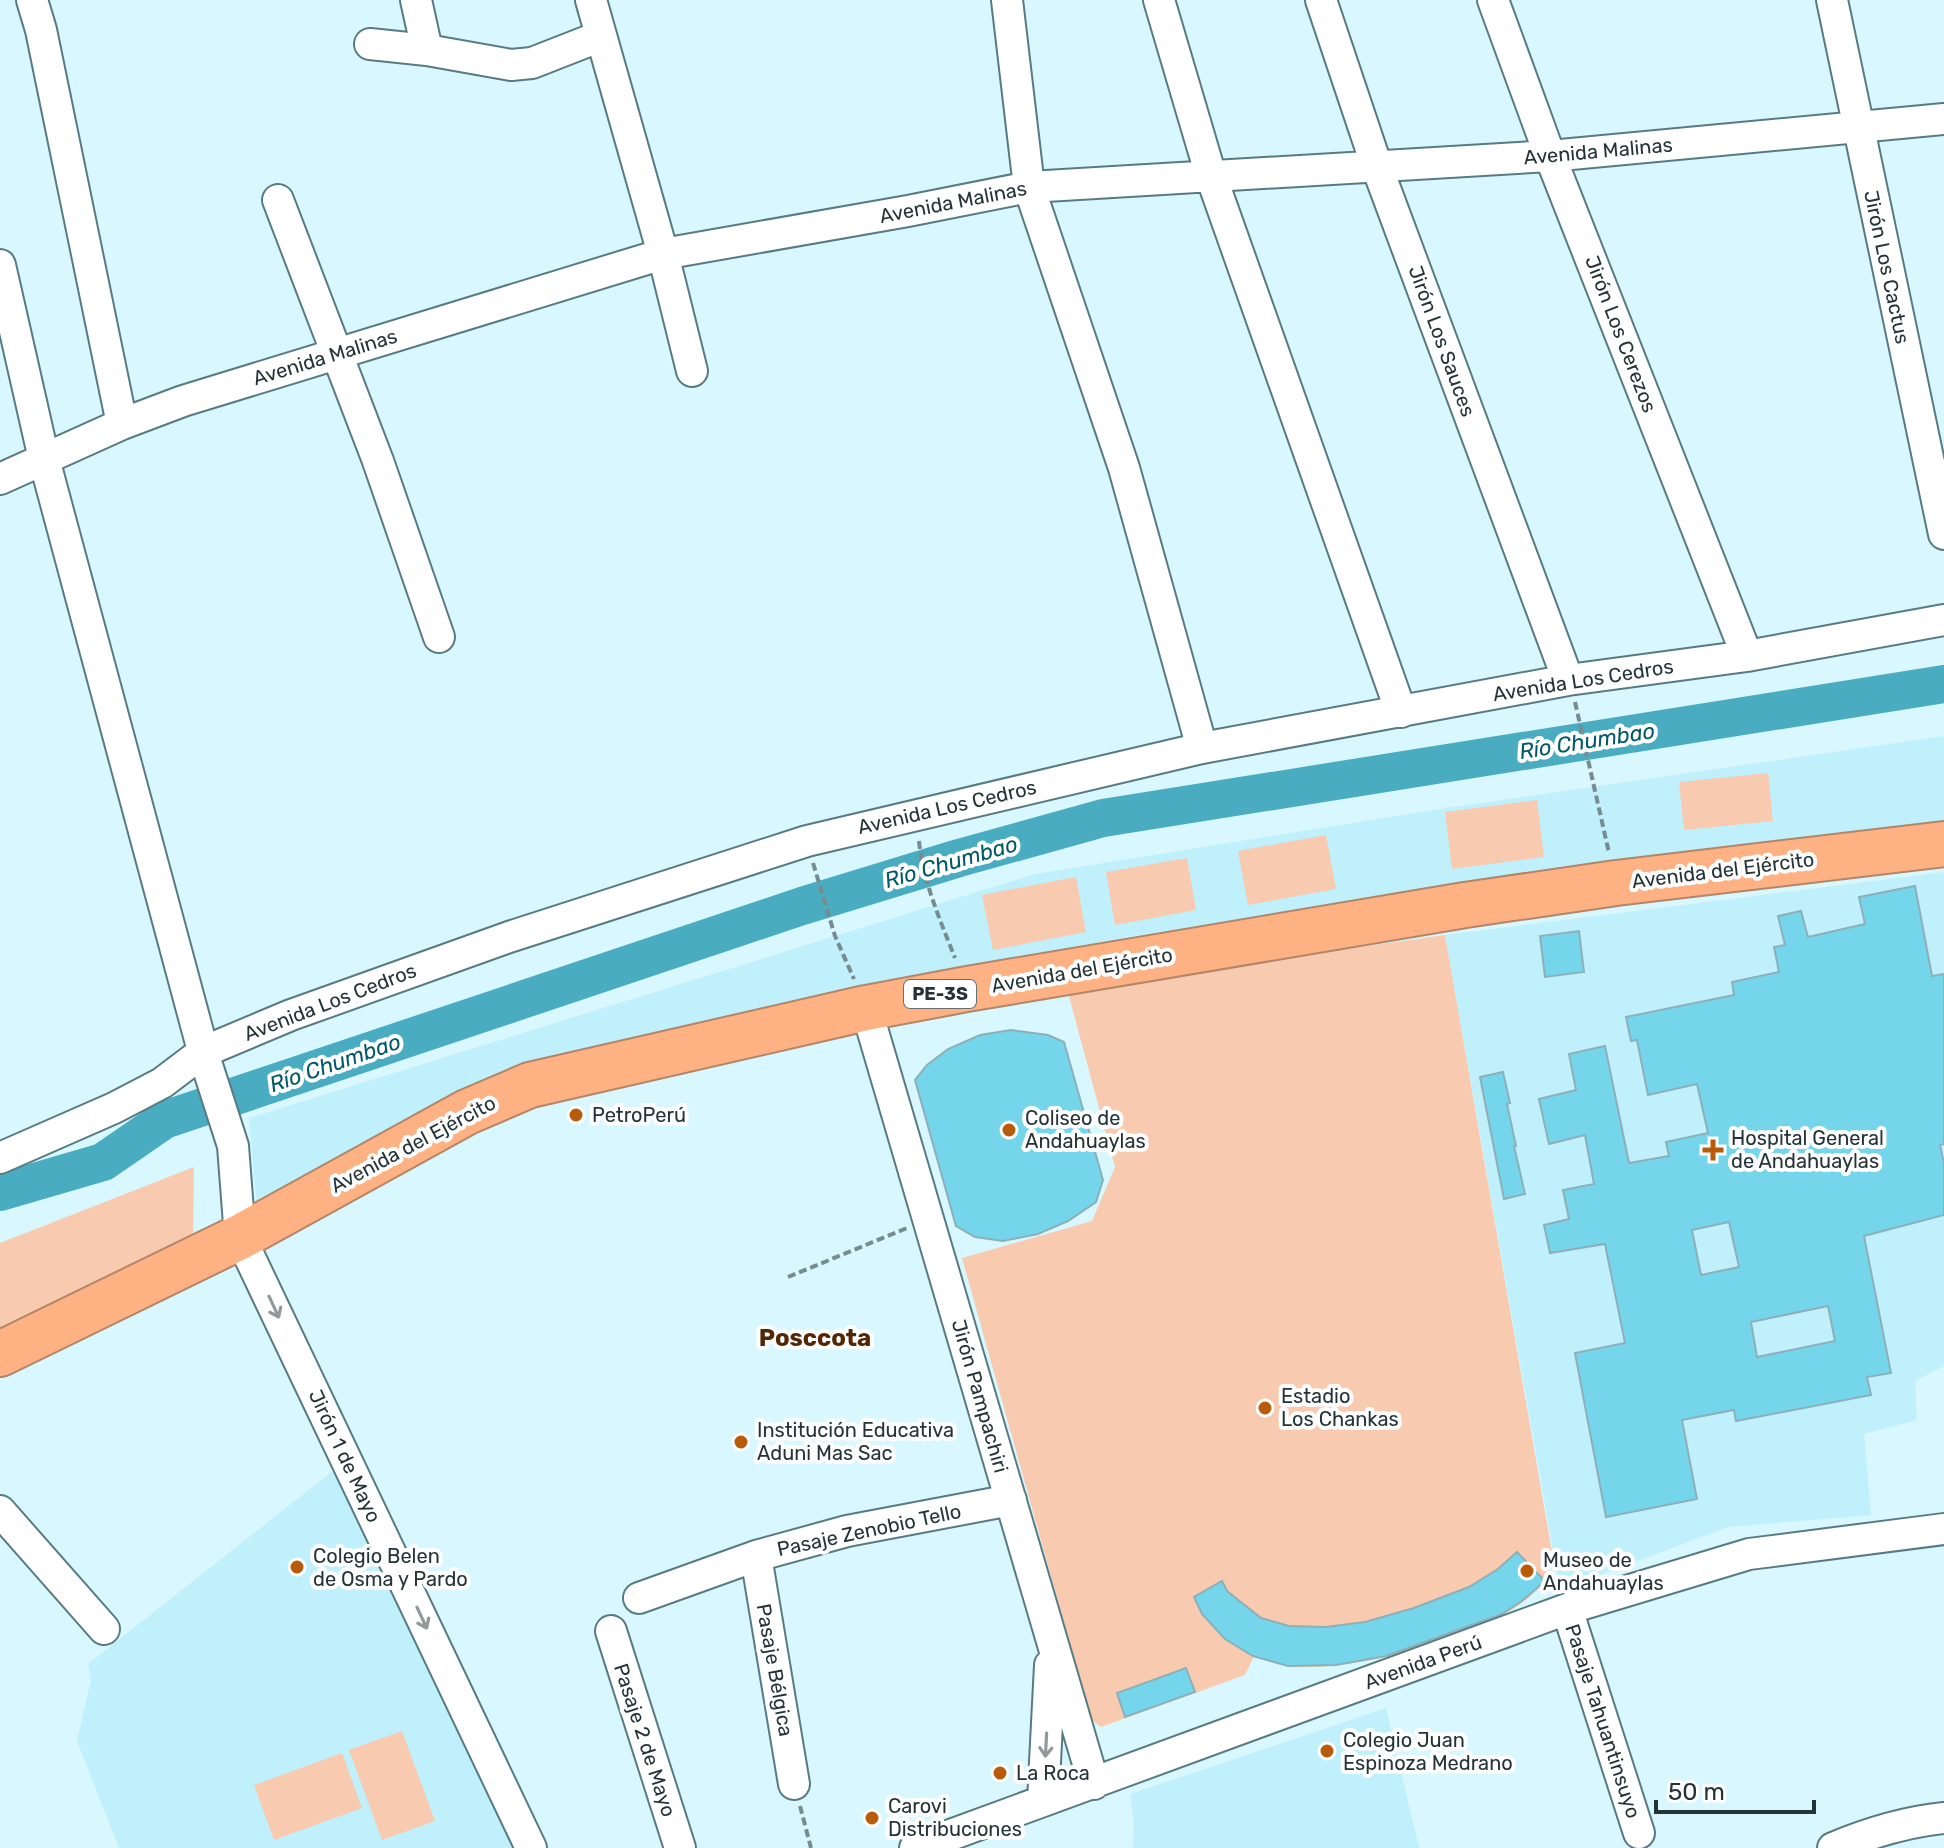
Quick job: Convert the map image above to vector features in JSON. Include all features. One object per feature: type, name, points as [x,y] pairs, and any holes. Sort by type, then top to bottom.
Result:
[{"type":"highway","name":"Avenida del Ejército","points":[[0,1354],[240,1237],[467,1112],[530,1085],[866,1008],[967,989],[1465,905],[1616,883],[1944,844]]},
{"type":"street","points":[[32,0],[41,30],[122,424]]},
{"type":"street","points":[[416,0],[427,50]]},
{"type":"street","points":[[591,0],[663,254],[692,371]]},
{"type":"street","points":[[1007,0],[1029,187],[1124,468],[1202,748]]},
{"type":"street","points":[[1159,0],[1211,176],[1401,712]]},
{"type":"street","name":"Jirón Los Sauces","points":[[1321,0],[1377,167],[1568,680]]},
{"type":"street","name":"Jirón Los Cactus","points":[[1832,0],[1944,534]]},
{"type":"street","name":"Jirón Los Cerezos","points":[[1495,6],[1550,156],[1747,656]]},
{"type":"street","points":[[370,44],[427,50],[511,65],[532,63],[601,36]]},
{"type":"street","name":"Avenida Malinas","points":[[0,479],[122,424],[183,401],[663,254],[1029,187],[1550,156],[1944,119]]},
{"type":"street","points":[[278,200],[378,461],[439,637]]},
{"type":"street","points":[[0,265],[44,459],[204,1057],[233,1146],[240,1237]]},
{"type":"street","name":"Avenida Los Cedros","points":[[2,1154],[114,1108],[204,1057],[291,1015],[509,937],[807,841],[1202,748],[1568,680],[1747,656],[1944,620]]},
{"type":"street","name":"Jirón Pampachiri","points":[[866,1008],[1094,1784]]},
{"type":"street","name":"Jirón 1 de Mayo","points":[[240,1237],[531,1848]]},
{"type":"street","name":"Pasaje Zenobio Tello","points":[[639,1598],[756,1556],[847,1531],[1011,1500]]},
{"type":"street","points":[[0,1511],[104,1629]]},
{"type":"street","name":"Avenida Perú","points":[[915,1848],[1567,1609],[1749,1554],[1944,1529]]},
{"type":"street","name":"Pasaje Bélgica","points":[[756,1556],[794,1784]]},
{"type":"street","name":"Pasaje Tahuantinsuyo","points":[[1567,1609],[1639,1833]]},
{"type":"street","name":"Pasaje 2 de Mayo","points":[[611,1631],[680,1848]]},
{"type":"street","points":[[1043,1801],[1051,1639]]},
{"type":"street","points":[[1833,1848],[1865,1834],[1944,1818]]},
{"type":"path","points":[[1578,714],[1616,883]]},
{"type":"path","points":[[920,856],[935,906],[967,989]]},
{"type":"path","points":[[820,885],[835,936],[866,1008]]},
{"type":"path","points":[[788,1277],[928,1220]]},
{"type":"path","points":[[794,1784],[811,1848]]},
{"type":"shaded area","points":[[1944,736],[1944,822],[1138,935],[744,1022],[257,1206],[249,1118],[1035,874],[1453,807]]},
{"type":"shaded area","points":[[1768,773],[1773,821],[1684,830],[1679,782]]},
{"type":"shaded area","points":[[1537,800],[1544,857],[1452,869],[1445,812]]},
{"type":"shaded area","points":[[1326,835],[1336,889],[1248,905],[1238,851]]},
{"type":"shaded area","points":[[1187,858],[1196,910],[1115,925],[1106,872]]},
{"type":"shaded area","name":"Hospital General de Andahuaylas","points":[[1944,872],[1944,1366],[1915,1381],[1917,1420],[1864,1434],[1871,1515],[1728,1527],[1560,1590],[1445,935]]},
{"type":"shaded area","points":[[1076,877],[1086,932],[993,950],[982,895]]},
{"type":"shaded area","name":"Estadio Los Chankas","points":[[1445,935],[1553,1558],[1548,1576],[1525,1600],[1497,1618],[1426,1646],[1387,1657],[1316,1667],[1285,1665],[1254,1656],[1245,1675],[1101,1727],[1091,1719],[962,1258],[1092,1221],[1115,1167],[1067,989]]},
{"type":"shaded area","points":[[194,1167],[193,1241],[0,1331],[0,1243]]},
{"type":"shaded area","name":"Colegio Belen de Osma y Pardo","points":[[334,1470],[520,1848],[119,1848],[77,1741],[91,1680],[88,1664]]},
{"type":"shaded area","name":"Colegio Juan Espinoza Medrano","points":[[1386,1708],[1419,1848],[1133,1848],[1134,1822],[1130,1794]]},
{"type":"shaded area","points":[[402,1731],[435,1821],[382,1840],[349,1750]]},
{"type":"shaded area","points":[[342,1753],[362,1808],[274,1840],[254,1785]]},
{"type":"building","points":[[1915,886],[1932,976],[1944,974],[1944,1144],[1940,1145],[1944,1163],[1944,1215],[1864,1236],[1891,1373],[1867,1377],[1871,1395],[1736,1421],[1734,1410],[1682,1420],[1697,1499],[1606,1517],[1575,1353],[1625,1343],[1605,1244],[1550,1253],[1544,1225],[1569,1219],[1563,1190],[1594,1184],[1585,1135],[1549,1144],[1539,1099],[1576,1090],[1569,1054],[1605,1046],[1629,1163],[1669,1156],[1666,1142],[1708,1133],[1697,1084],[1648,1095],[1637,1040],[1631,1041],[1626,1017],[1734,995],[1732,982],[1779,972],[1774,947],[1785,945],[1778,916],[1801,911],[1808,937],[1865,924],[1859,897]],"holes":[[[1729,1222],[1739,1267],[1701,1275],[1692,1230]],[[1828,1306],[1835,1341],[1757,1357],[1751,1322]]]},
{"type":"building","points":[[1579,931],[1584,972],[1545,977],[1540,936]]},
{"type":"building","name":"Coliseo de Andahuaylas","points":[[1011,1030],[1048,1035],[1064,1042],[1103,1180],[1096,1202],[1068,1221],[1038,1234],[1003,1241],[975,1237],[956,1226],[915,1080],[927,1065],[948,1049],[980,1035]]},
{"type":"building","points":[[1503,1072],[1525,1194],[1504,1199],[1480,1077]]},
{"type":"building","points":[[1517,1552],[1545,1581],[1502,1614],[1386,1656],[1336,1665],[1288,1666],[1253,1656],[1225,1639],[1202,1614],[1194,1597],[1222,1581],[1227,1591],[1261,1618],[1289,1626],[1326,1627],[1365,1622],[1469,1587],[1498,1569]]},
{"type":"building","points":[[1186,1668],[1195,1692],[1125,1717],[1117,1693]]},
{"type":"waterway","name":"Río Chumbao","points":[[0,1192],[103,1162],[164,1120],[802,906],[1103,818],[1944,684]]},
{"type":"place","name":"PetroPerú","points":[[576,1115]]},
{"type":"place","name":"Coliseo de Andahuaylas","points":[[1009,1130]]},
{"type":"place","name":"Hospital General de Andahuaylas","points":[[1713,1150]]},
{"type":"place","name":"Estadio Los Chankas","points":[[1265,1408]]},
{"type":"place","name":"Institución Educativa Aduni Mas Sac","points":[[741,1442]]},
{"type":"place","name":"Colegio Belen de Osma y Pardo","points":[[297,1567]]},
{"type":"place","name":"Museo de Andahuaylas","points":[[1527,1571]]},
{"type":"place","name":"Colegio Juan Espinoza Medrano","points":[[1327,1751]]},
{"type":"place","name":"La Roca","points":[[1000,1773]]},
{"type":"place","name":"Carovi Distribuciones","points":[[872,1818]]},
{"type":"district","name":"Posccota","points":[[815,1338]]}]
